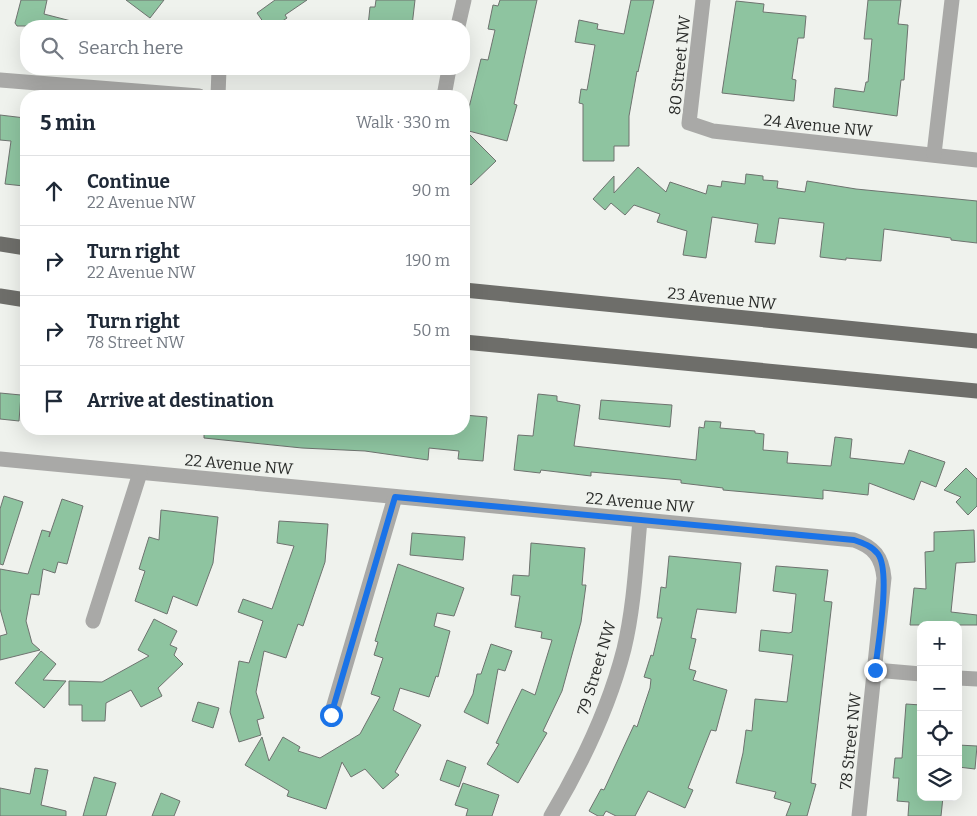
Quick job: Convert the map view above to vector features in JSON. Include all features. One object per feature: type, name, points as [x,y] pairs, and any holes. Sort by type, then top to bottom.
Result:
[{"type":"main road","points":[[0,244],[20,247]]},
{"type":"main road","name":"23 Avenue NW","points":[[470,291],[977,341]]},
{"type":"main road","points":[[0,296],[20,299]]},
{"type":"main road","points":[[470,343],[977,391]]},
{"type":"street","points":[[459,20],[464,0]]},
{"type":"street","name":"80 Street NW","points":[[699,128],[689,123],[703,0]]},
{"type":"street","points":[[934,154],[952,0]]},
{"type":"street","points":[[218,90],[219,75]]},
{"type":"street","points":[[445,90],[449,75]]},
{"type":"street","points":[[0,80],[124,90]]},
{"type":"street","name":"24 Avenue NW","points":[[699,128],[819,144],[934,154],[977,160]]},
{"type":"street","name":"22 Avenue NW","points":[[0,459],[854,540],[872,548],[878,554]]},
{"type":"street","points":[[93,621],[140,473]]},
{"type":"street","points":[[331,715],[395,497]]},
{"type":"street","name":"79 Street NW","points":[[551,816],[569,786],[594,734],[618,670],[628,628],[640,520]]},
{"type":"street","name":"78 Street NW","points":[[859,816],[884,578],[882,563],[878,554]]},
{"type":"street","points":[[875,670],[917,674]]},
{"type":"street","points":[[962,678],[977,679]]},
{"type":"building","points":[[21,0],[47,0],[44,14],[67,20],[20,20],[20,26],[17,26],[15,23]]},
{"type":"building","points":[[126,0],[164,0],[150,18]]},
{"type":"building","points":[[275,0],[307,0],[285,15],[287,18],[284,20],[262,20],[257,13]]},
{"type":"building","points":[[376,0],[415,0],[413,20],[369,20],[370,7],[375,7]]},
{"type":"building","points":[[500,0],[537,0],[514,104],[517,105],[507,141],[470,131],[470,104],[481,59],[488,60],[495,30],[488,29],[493,5],[498,6]]},
{"type":"building","points":[[631,0],[654,0],[637,71],[629,116],[629,146],[614,146],[614,161],[583,161],[583,104],[579,103],[581,89],[587,90],[595,45],[575,42],[579,20],[598,24],[597,29],[624,34]]},
{"type":"building","points":[[868,0],[901,0],[898,24],[908,25],[904,80],[901,80],[897,116],[833,107],[835,88],[864,92],[866,82],[868,82],[872,39],[864,39]]},
{"type":"building","points":[[736,1],[764,4],[763,12],[806,16],[804,38],[798,38],[792,79],[796,80],[794,101],[722,93]]},
{"type":"building","points":[[0,115],[20,117],[20,186],[5,184],[11,141],[0,140]]},
{"type":"building","points":[[470,135],[496,161],[471,185],[470,184]]},
{"type":"building","points":[[638,167],[666,192],[670,182],[706,194],[708,185],[721,187],[722,181],[745,184],[746,174],[763,176],[763,180],[778,181],[777,188],[805,192],[807,181],[856,189],[977,201],[977,243],[884,229],[881,261],[846,258],[846,260],[820,257],[824,223],[779,218],[775,244],[755,242],[758,224],[712,217],[706,258],[683,255],[687,231],[657,222],[660,214],[634,205],[625,215],[611,203],[605,210],[593,199],[614,176],[614,193]]},
{"type":"building","points":[[0,393],[20,395],[19,421],[0,419]]},
{"type":"building","points":[[538,394],[557,396],[557,401],[580,405],[574,446],[696,460],[699,427],[704,428],[705,421],[721,422],[720,428],[755,431],[755,433],[764,434],[763,450],[788,452],[787,463],[831,466],[835,437],[852,439],[850,458],[904,464],[909,450],[945,462],[936,487],[921,481],[914,500],[869,483],[868,495],[823,490],[823,499],[723,490],[723,488],[681,483],[681,480],[591,472],[591,476],[541,470],[540,473],[514,470],[518,435],[533,436]]},
{"type":"building","points":[[601,400],[672,405],[670,427],[599,419]]},
{"type":"building","points":[[470,416],[487,417],[483,461],[458,459],[459,451],[429,448],[428,460],[365,451],[302,448],[204,438],[204,435],[470,435]]},
{"type":"building","points":[[966,468],[977,479],[977,506],[968,515],[956,502],[961,497],[944,490]]},
{"type":"building","points":[[4,496],[23,502],[3,565],[0,564],[0,509]]},
{"type":"building","points":[[62,499],[83,506],[67,564],[58,562],[55,573],[43,569],[39,595],[31,594],[26,621],[32,643],[40,650],[0,660],[0,636],[7,634],[0,609],[0,569],[28,574],[42,530],[50,532],[49,537]]},
{"type":"building","points":[[161,510],[218,517],[213,563],[197,606],[173,596],[167,614],[135,601],[145,571],[139,569],[149,537],[159,540]]},
{"type":"building","points":[[279,521],[328,524],[325,562],[303,626],[298,624],[286,658],[264,651],[256,692],[264,718],[257,720],[261,735],[239,742],[230,712],[239,661],[249,663],[263,621],[238,612],[243,599],[272,609],[294,546],[277,543]]},
{"type":"building","points":[[974,530],[975,562],[956,563],[951,612],[977,615],[977,625],[962,625],[962,621],[917,621],[917,625],[910,625],[914,588],[926,589],[925,552],[934,551],[934,532]]},
{"type":"building","points":[[412,533],[465,537],[463,560],[410,555]]},
{"type":"building","points":[[531,543],[585,548],[582,585],[586,585],[581,622],[562,691],[543,731],[547,733],[518,783],[487,764],[499,744],[496,743],[522,689],[535,695],[552,640],[541,638],[542,632],[515,627],[520,596],[511,595],[513,575],[529,576]]},
{"type":"building","points":[[669,556],[741,563],[736,613],[697,609],[691,638],[696,639],[689,669],[696,671],[693,680],[727,690],[716,731],[711,730],[688,788],[693,790],[685,808],[648,791],[635,816],[616,816],[606,811],[603,816],[598,816],[589,811],[601,789],[604,790],[634,725],[637,727],[650,688],[651,679],[644,677],[651,655],[653,656],[662,618],[657,618],[661,587],[666,588]]},
{"type":"building","points":[[398,564],[464,588],[454,616],[437,613],[434,626],[450,631],[438,677],[436,676],[429,697],[400,688],[393,710],[421,725],[395,772],[399,775],[383,789],[365,769],[351,777],[342,762],[326,809],[287,796],[289,791],[245,765],[262,737],[269,761],[283,737],[300,747],[298,751],[320,758],[360,734],[380,697],[371,694],[383,658],[374,655],[378,642],[375,641]]},
{"type":"building","points":[[776,566],[828,570],[824,601],[832,602],[811,783],[816,784],[807,816],[786,816],[791,803],[774,798],[776,792],[736,783],[746,730],[752,731],[755,699],[787,702],[793,655],[759,651],[761,630],[792,632],[796,594],[773,591]]},
{"type":"building","points":[[154,619],[177,631],[170,645],[177,648],[174,655],[183,664],[158,688],[162,696],[141,707],[131,690],[106,703],[105,721],[82,721],[82,705],[69,705],[69,681],[102,682],[149,656],[138,650]]},
{"type":"building","points":[[491,644],[512,651],[505,671],[498,669],[488,724],[464,712],[473,694],[477,674],[481,674]]},
{"type":"building","points":[[41,651],[56,664],[43,680],[66,681],[44,708],[15,683]]},
{"type":"building","points":[[198,702],[219,708],[213,728],[192,721]]},
{"type":"building","points":[[906,704],[917,705],[917,801],[943,801],[941,816],[908,816],[909,802],[897,801],[899,778],[893,778],[895,758],[902,758]]},
{"type":"building","points":[[962,745],[977,746],[975,769],[962,767]]},
{"type":"building","points":[[447,760],[466,767],[459,787],[440,780]]},
{"type":"building","points":[[35,768],[48,770],[41,805],[66,811],[66,816],[0,816],[0,788],[30,794]]},
{"type":"building","points":[[94,777],[116,783],[106,816],[83,816]]},
{"type":"building","points":[[463,783],[499,795],[492,816],[466,816],[468,809],[455,805]]},
{"type":"building","points":[[161,793],[180,801],[174,816],[152,816]]},
{"type":"route","points":[[331,715],[395,497],[854,540],[864,543],[878,554],[884,571],[875,670]]}]
